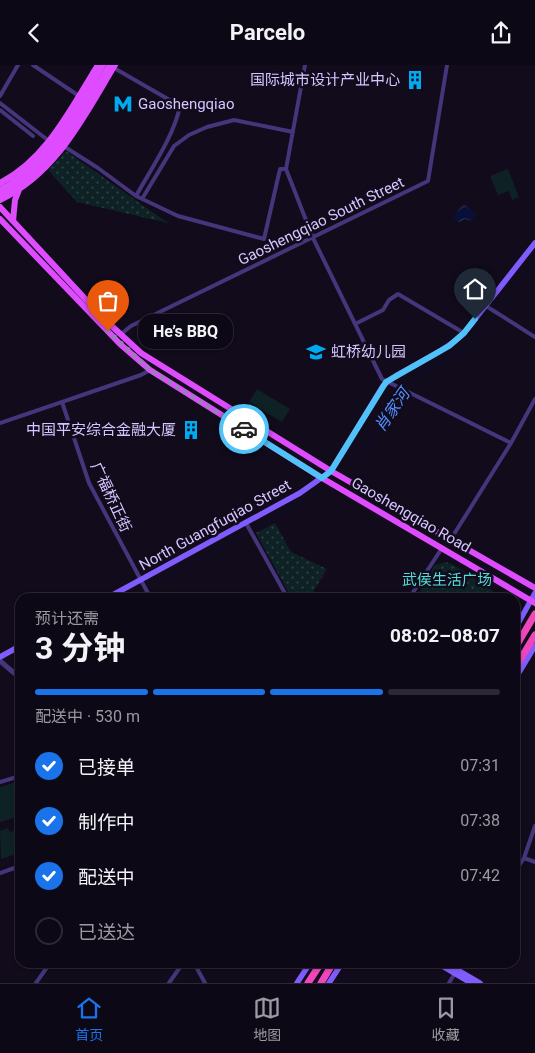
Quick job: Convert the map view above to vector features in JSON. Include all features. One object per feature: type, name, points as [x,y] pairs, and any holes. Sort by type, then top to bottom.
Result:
[{"type":"highway","points":[[520,640],[535,614]]},
{"type":"highway","points":[[520,660],[535,635]]},
{"type":"highway","points":[[307,983],[318,968]]},
{"type":"highway","points":[[321,983],[331,968]]},
{"type":"main road","points":[[1,183],[20,171],[49,141],[98,65]]},
{"type":"main road","points":[[0,190],[28,171],[55,144],[68,127],[103,65]]},
{"type":"main road","points":[[0,200],[19,189],[46,168],[65,147],[113,66]]},
{"type":"main road","points":[[0,195],[32,174],[59,146],[113,66]]},
{"type":"main road","points":[[13,221],[19,189]]},
{"type":"main road","name":"Gaoshengqiao Road","points":[[0,207],[120,335],[142,353],[331,471],[535,588]]},
{"type":"main road","name":"Gaoshengqiao Road","points":[[0,219],[120,345],[150,370],[322,478],[518,593]]},
{"type":"main road","points":[[0,223],[8,227]]},
{"type":"main road","points":[[331,471],[386,382],[449,346],[464,333],[535,243]]},
{"type":"main road","name":"North Guangfuqiao Street","points":[[117,593],[300,493],[331,471]]},
{"type":"main road","points":[[520,622],[533,602],[535,593]]},
{"type":"main road","name":"Gaoshengqiao Road","points":[[520,594],[533,602]]},
{"type":"main road","points":[[520,670],[535,645]]},
{"type":"main road","points":[[1,661],[15,650]]},
{"type":"main road","points":[[298,983],[307,968]]},
{"type":"main road","points":[[329,983],[339,968]]},
{"type":"main road","points":[[449,968],[480,983]]},
{"type":"main road","points":[[452,968],[471,983]]},
{"type":"street","points":[[0,96],[18,65]]},
{"type":"street","points":[[33,65],[79,96]]},
{"type":"street","points":[[305,65],[286,169],[312,237],[382,379],[406,393],[511,443]]},
{"type":"street","name":"Gaoshengqiao South Street","points":[[120,335],[131,326],[428,181],[448,65]]},
{"type":"street","points":[[113,66],[180,106],[177,119],[136,196]]},
{"type":"street","points":[[0,103],[49,141]]},
{"type":"street","points":[[1,111],[33,136]]},
{"type":"street","points":[[142,199],[174,146],[189,135],[207,127],[234,119],[293,132]]},
{"type":"street","points":[[65,147],[136,196],[178,216],[264,239],[280,169],[286,169]]},
{"type":"street","points":[[355,324],[383,310],[389,300],[398,294],[464,333]]},
{"type":"street","points":[[486,306],[535,337]]},
{"type":"street","points":[[0,423],[150,370]]},
{"type":"street","points":[[451,539],[511,443],[535,400]]},
{"type":"street","name":"广福桥正街","points":[[62,402],[89,483],[148,593]]},
{"type":"street","points":[[246,523],[285,593]]},
{"type":"street","points":[[413,593],[442,547]]},
{"type":"street","points":[[1,661],[15,673]]},
{"type":"street","points":[[0,782],[15,778]]},
{"type":"street","points":[[520,864],[535,826]]},
{"type":"street","points":[[524,858],[535,862]]},
{"type":"street","points":[[0,873],[15,868]]},
{"type":"street","points":[[36,983],[46,968]]},
{"type":"street","points":[[170,983],[180,968]]},
{"type":"street","points":[[197,968],[205,983]]},
{"type":"street","points":[[448,983],[458,968]]},
{"type":"green space","points":[[66,151],[168,223],[77,202],[48,170]]},
{"type":"green space","points":[[508,169],[519,197],[512,200],[509,191],[498,195],[490,176]]},
{"type":"green space","points":[[257,389],[290,409],[282,422],[249,402]]},
{"type":"green space","points":[[275,523],[291,552],[327,569],[312,593],[289,593],[256,533]]},
{"type":"green space","name":"武侯生活广场","points":[[446,562],[461,569],[496,593],[419,593],[435,565]]},
{"type":"green space","points":[[15,782],[15,818],[0,822],[0,787]]},
{"type":"green space","points":[[8,828],[10,832],[15,830],[15,855],[1,859],[0,831]]},
{"type":"water","points":[[464,204],[476,215],[471,221],[465,219],[460,222],[456,221],[453,216]]},
{"type":"waterway","name":"肖家河","points":[[498,311],[535,262]]},
{"type":"waterway","name":"肖家河","points":[[406,389],[419,375],[467,348],[495,314]]},
{"type":"waterway","name":"肖家河","points":[[358,460],[403,392]]},
{"type":"waterway","name":"肖家河","points":[[258,527],[319,492]]},
{"type":"waterway","name":"肖家河","points":[[158,582],[247,533]]},
{"type":"waterway","name":"肖家河","points":[[9,666],[15,663]]},
{"type":"waterway","name":"肖家河","points":[[0,672],[6,668]]},
{"type":"way so far","points":[[108,331],[120,345],[150,370],[244,429]]},
{"type":"place","name":"国际城市设计产业中心","points":[[415,80]]},
{"type":"place","name":"Gaoshengqiao","points":[[123,104]]},
{"type":"place","name":"He’s BBQ","points":[[108,331]]},
{"type":"place","name":"虹桥幼儿园","points":[[316,352]]},
{"type":"place","name":"中国平安综合金融大厦","points":[[191,430]]},
{"type":"route","points":[[244,429],[322,478],[331,471],[386,382],[449,346],[464,333],[475,319]]}]
